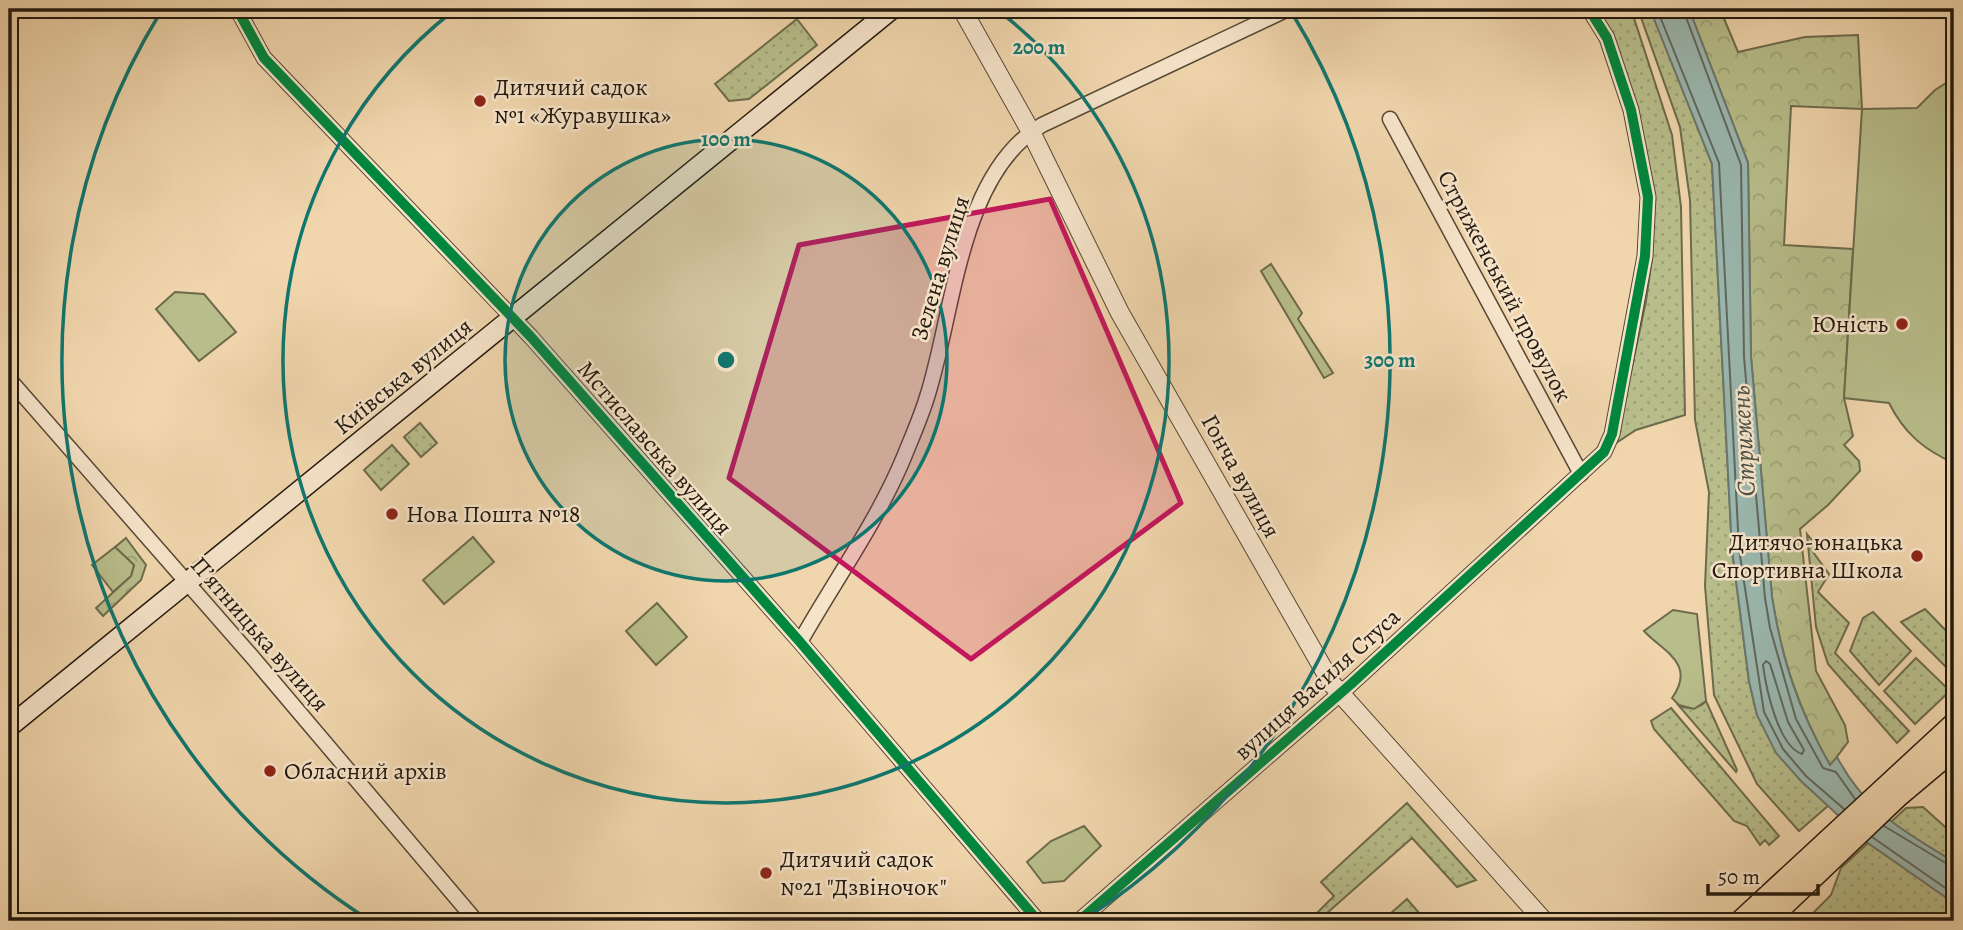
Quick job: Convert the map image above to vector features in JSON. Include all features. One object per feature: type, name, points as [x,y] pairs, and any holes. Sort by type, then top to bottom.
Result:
[{"type":"main road","name":"Київська вулиця","points":[[9,727],[185,581],[892,9]]},
{"type":"main road","points":[[1741,921],[1830,848],[1892,790],[1954,724]]},
{"type":"main road","points":[[1892,790],[1954,749]]},
{"type":"main road","points":[[1767,921],[1830,848]]},
{"type":"street","name":"Мстиславська вулиця","points":[[237,9],[264,58],[513,318],[800,642],[1038,921]]},
{"type":"street","name":"Гонча вулиця","points":[[962,9],[1031,132],[1120,313],[1339,695],[1544,921]]},
{"type":"street","name":"Зелена вулиця","points":[[800,642],[846,569],[903,460],[928,397],[979,206],[1016,143],[1031,132],[1288,9]]},
{"type":"street","name":"вулиця Василя Стуса","points":[[1079,921],[1339,695],[1604,452],[1612,435],[1644,267],[1648,197],[1631,110],[1607,38],[1589,9]]},
{"type":"street","name":"Стриженський провулок","points":[[1390,119],[1581,474]]},
{"type":"street","name":"Пʼятницька вулиця","points":[[9,379],[254,659],[476,921]]},
{"type":"highlighted area","points":[[1050,199],[1181,503],[971,659],[729,478],[799,245]]},
{"type":"green space","points":[[1596,9],[1631,9],[1672,135],[1681,207],[1685,415],[1636,430],[1616,443],[1646,301],[1652,258],[1653,198]]},
{"type":"green space","points":[[1638,9],[1651,9],[1712,164],[1732,550],[1749,681],[1757,715],[1801,781],[1829,805],[1799,831],[1757,784],[1714,695],[1705,586],[1709,492],[1695,420],[1690,200],[1680,127]]},
{"type":"green space","points":[[1689,9],[1720,9],[1738,52],[1805,37],[1858,35],[1862,109],[1791,106],[1784,245],[1853,249],[1844,398],[1853,436],[1844,445],[1859,461],[1860,471],[1828,505],[1800,529],[1816,671],[1845,725],[1848,742],[1830,766],[1809,725],[1793,684],[1772,597],[1751,357],[1748,163]]},
{"type":"green space","points":[[797,19],[817,45],[749,99],[729,101],[715,84]]},
{"type":"green space","name":"Юність","points":[[1954,78],[1954,463],[1933,452],[1908,432],[1889,403],[1844,398],[1862,109],[1917,108],[1935,90]]},
{"type":"green space","points":[[1271,264],[1302,313],[1298,319],[1333,373],[1324,378],[1261,271]]},
{"type":"green space","points":[[175,292],[204,294],[236,332],[199,361],[156,309]]},
{"type":"green space","points":[[420,423],[437,443],[421,457],[404,437]]},
{"type":"green space","points":[[392,445],[409,464],[381,490],[364,470]]},
{"type":"green space","points":[[1807,534],[1818,548],[1813,552],[1829,574],[1818,592],[1849,623],[1835,653],[1909,731],[1897,743],[1828,664],[1816,627]]},
{"type":"green space","points":[[473,537],[494,562],[444,604],[423,580]]},
{"type":"green space","points":[[126,538],[146,565],[141,580],[103,616],[96,608],[131,576],[134,565],[115,547]]},
{"type":"green space","points":[[115,547],[134,565],[131,576],[113,592],[92,565]]},
{"type":"green space","points":[[657,603],[687,637],[656,665],[626,631]]},
{"type":"green space","points":[[1925,609],[1954,639],[1954,675],[1901,622]]},
{"type":"green space","points":[[1673,610],[1697,614],[1706,701],[1694,709],[1679,705],[1672,698],[1679,686],[1679,667],[1644,631]]},
{"type":"green space","points":[[1873,612],[1911,651],[1879,685],[1850,651],[1863,618]]},
{"type":"green space","points":[[1916,658],[1950,691],[1915,724],[1884,691]]},
{"type":"green space","points":[[1706,701],[1736,772],[1679,706],[1694,708]]},
{"type":"green space","points":[[1671,708],[1779,836],[1769,845],[1765,840],[1760,845],[1747,826],[1734,821],[1654,729],[1651,721]]},
{"type":"green space","points":[[1407,803],[1476,880],[1457,887],[1412,838],[1318,921],[1309,921],[1334,896],[1321,882]]},
{"type":"green space","points":[[1923,807],[1954,835],[1954,862],[1890,823],[1906,808]]},
{"type":"green space","points":[[1084,826],[1101,846],[1064,881],[1043,883],[1027,862],[1051,841]]},
{"type":"green space","points":[[1868,843],[1954,903],[1954,908],[1950,909],[1954,921],[1805,921],[1831,895],[1841,868]]},
{"type":"green space","points":[[1407,899],[1426,921],[1382,921]]},
{"type":"water","name":"Стрижень","points":[[1650,9],[1689,9],[1748,163],[1751,357],[1772,597],[1786,664],[1800,704],[1830,765],[1837,757],[1860,792],[1874,806],[1903,830],[1954,862],[1954,903],[1868,843],[1801,781],[1776,753],[1757,715],[1749,681],[1732,550],[1712,164]]},
{"type":"cycle path","points":[[237,9],[264,58],[531,337],[800,642],[1038,921]]},
{"type":"cycle path","points":[[1079,921],[1351,684],[1604,452],[1612,434],[1645,256],[1648,197],[1631,110],[1607,38],[1589,9]]},
{"type":"place","name":"Дитячий садок №1 «Журавушка»","points":[[480,101]]},
{"type":"place","name":"Юність","points":[[1902,324]]},
{"type":"place","name":"Нова Пошта №18","points":[[392,514]]},
{"type":"place","name":"Дитячо-юнацька Спортивна Школа","points":[[1917,556]]},
{"type":"place","name":"Обласний архів","points":[[270,771]]},
{"type":"place","name":"Дитячий садок №21 \"Дзвіночок\"","points":[[766,873]]}]
